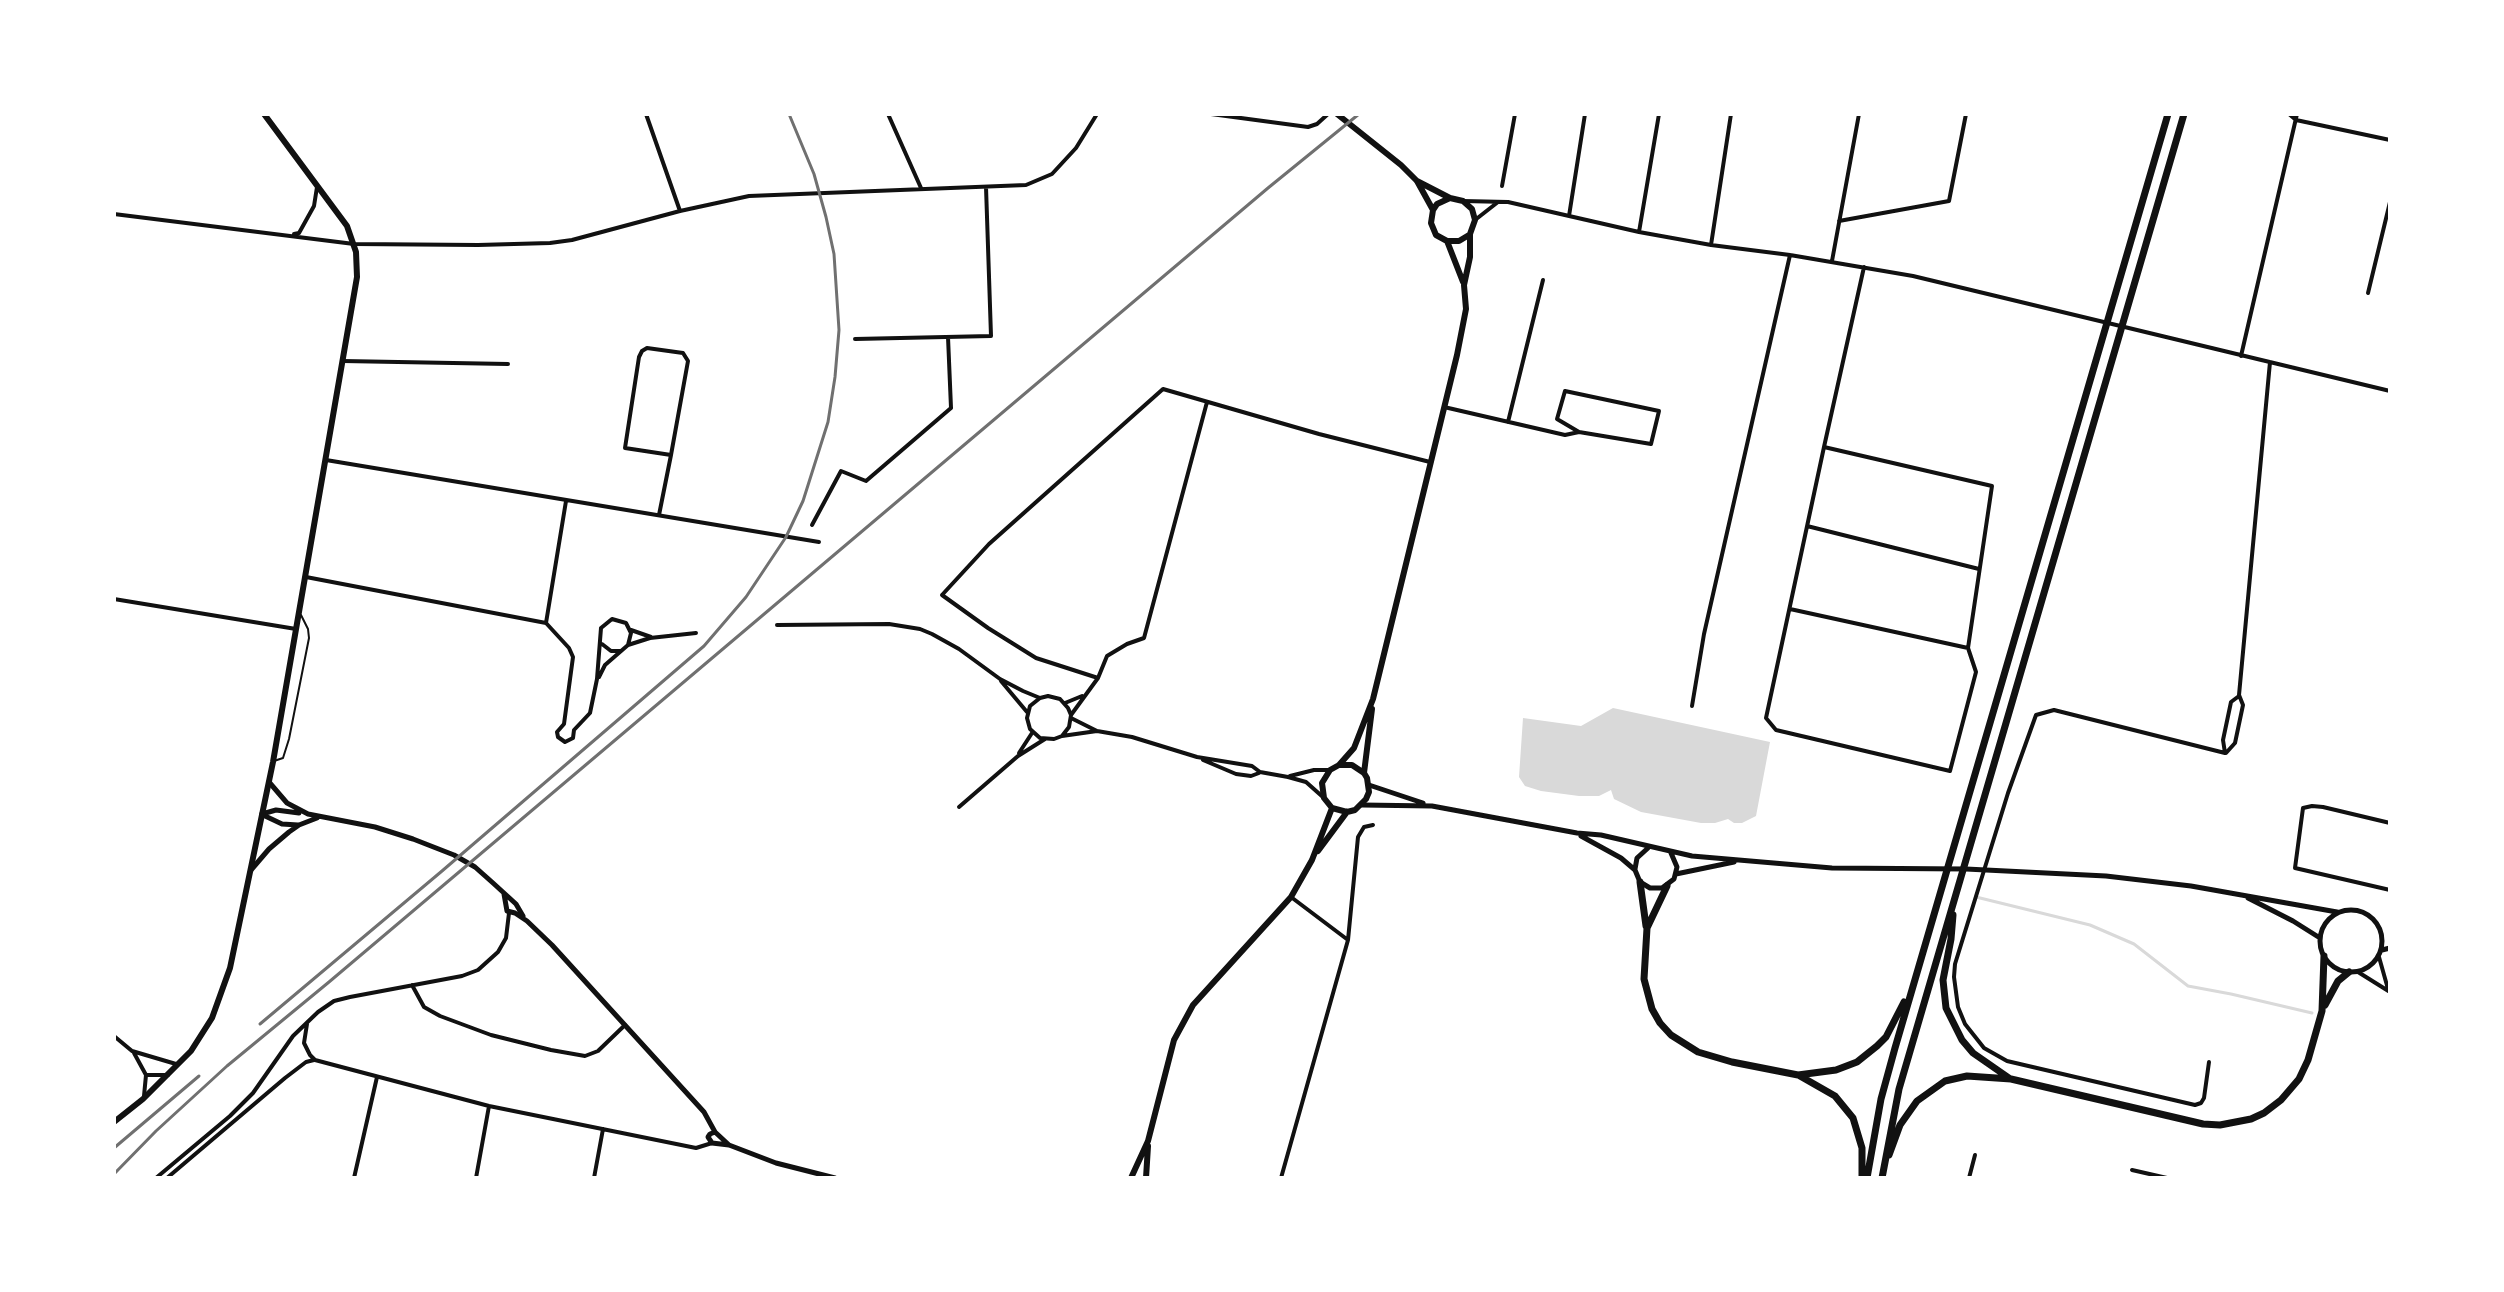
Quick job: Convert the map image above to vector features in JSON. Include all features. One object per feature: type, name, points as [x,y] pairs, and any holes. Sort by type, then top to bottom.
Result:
[{"type":"highway","points":[[1864,1178],[1881,1099],[1913,982],[2168,114]]},
{"type":"highway","points":[[1882,1178],[1899,1089],[2184,114]]},
{"type":"highway","points":[[1640,882],[1647,928],[1643,959],[1647,993],[1652,1009],[1671,1035],[1698,1052],[1713,1057],[1798,1075],[1835,1096],[1853,1118],[1862,1148],[1864,1178]]},
{"type":"highway","points":[[1647,928],[1667,886]]},
{"type":"highway","points":[[1954,899],[1951,939],[1943,980],[1946,1008],[1962,1040],[1973,1053],[2011,1079]]},
{"type":"highway","points":[[2322,1011],[2324,956]]},
{"type":"highway","points":[[1883,1168],[1905,1115],[1917,1101],[1945,1081],[1967,1076],[2011,1079],[2203,1124],[2240,1123],[2264,1113],[2291,1090],[2308,1060],[2322,1011],[2333,988],[2354,972]]},
{"type":"highway","points":[[1798,1075],[1836,1070],[1865,1056],[1886,1037],[1913,982]]},
{"type":"main road","points":[[114,1122],[168,1075],[204,1034],[237,946],[300,612],[357,277],[354,244],[347,226],[264,114]]},
{"type":"main road","points":[[1337,114],[1401,165],[1417,181],[1433,210]]},
{"type":"main road","points":[[1417,181],[1450,198],[1463,201],[1472,209],[1475,220],[1470,234],[1470,257],[1464,285]]},
{"type":"main road","points":[[1450,198],[1437,204],[1433,210],[1432,229],[1447,241],[1459,241],[1470,234]]},
{"type":"main road","points":[[1131,1178],[1148,1141],[1174,1040],[1193,1005],[1291,897],[1312,860],[1347,812],[1362,805],[1369,792],[1364,773],[1373,699],[1466,309],[1464,285],[1447,241]]},
{"type":"main road","points":[[1347,812],[1332,808],[1324,798],[1322,783],[1330,770],[1354,748],[1373,699]]},
{"type":"main road","points":[[1339,765],[1352,765],[1364,773]]},
{"type":"main road","points":[[1312,860],[1332,808]]},
{"type":"main road","points":[[1146,1178],[1148,1141]]},
{"type":"street","points":[[646,114],[680,211]]},
{"type":"street","points":[[888,114],[921,188]]},
{"type":"street","points":[[114,214],[354,244],[550,243],[749,196],[1026,185],[1045,178],[1076,148],[1097,114]]},
{"type":"street","points":[[1211,114],[1308,127],[1327,115]]},
{"type":"street","points":[[1502,186],[1515,114]]},
{"type":"street","points":[[1569,216],[1585,114]]},
{"type":"street","points":[[1639,232],[1659,114]]},
{"type":"street","points":[[1711,245],[1731,114]]},
{"type":"street","points":[[1832,262],[1859,114]]},
{"type":"street","points":[[1839,221],[1949,201],[1966,114]]},
{"type":"street","points":[[2289,114],[2390,140]]},
{"type":"street","points":[[2241,356],[2296,117]]},
{"type":"street","points":[[290,234],[299,233],[314,206],[317,184]]},
{"type":"street","points":[[855,339],[991,336],[986,186]]},
{"type":"street","points":[[1463,201],[1508,202],[1639,232],[1864,267],[2012,299],[2390,391]]},
{"type":"street","points":[[1475,220],[1498,202]]},
{"type":"street","points":[[2368,293],[2390,202]]},
{"type":"street","points":[[1692,706],[1704,634],[1790,255]]},
{"type":"street","points":[[1824,447],[1992,486],[1968,648],[1976,672],[1950,771],[1776,730],[1766,718],[1824,447],[1864,267]]},
{"type":"street","points":[[1508,422],[1543,280]]},
{"type":"street","points":[[812,525],[841,471],[866,481],[951,408],[948,337]]},
{"type":"street","points":[[659,515],[671,455],[688,360],[683,353],[647,348],[639,357],[625,448],[671,455]]},
{"type":"street","points":[[343,361],[508,364]]},
{"type":"street","points":[[2225,753],[2235,743],[2243,705],[2239,695],[2270,362]]},
{"type":"street","points":[[1098,678],[1036,658],[942,595],[989,544],[1163,389],[1430,462]]},
{"type":"street","points":[[1444,407],[1565,435],[1579,432],[1651,444],[1659,411],[1565,391],[1557,419],[1579,432]]},
{"type":"street","points":[[1062,736],[1084,696],[1098,678],[1107,656],[1144,638],[1207,402]]},
{"type":"street","points":[[326,460],[819,542]]},
{"type":"street","points":[[546,623],[566,501]]},
{"type":"street","points":[[1807,526],[1979,569]]},
{"type":"street","points":[[306,577],[546,623],[572,651],[573,657],[564,724],[557,732],[563,741],[573,738],[574,730],[590,713],[602,644],[600,630],[608,621],[621,620],[631,630],[653,637]]},
{"type":"street","points":[[114,599],[296,629]]},
{"type":"street","points":[[1789,609],[1968,648]]},
{"type":"street","points":[[777,625],[863,623],[920,629],[959,649],[1000,679],[1040,698]]},
{"type":"street","points":[[628,645],[631,630]]},
{"type":"street","points":[[597,679],[605,665],[628,645],[653,637],[696,633]]},
{"type":"street","points":[[602,644],[611,651],[621,651]]},
{"type":"street","points":[[1000,679],[1027,712],[1032,733],[1045,739],[1097,731],[1132,737],[1197,757],[1236,774],[1251,776],[1260,772]]},
{"type":"street","points":[[2225,753],[2223,740],[2231,702],[2239,695]]},
{"type":"street","points":[[1027,712],[1033,702],[1054,696],[1065,703],[1071,717],[1097,731]]},
{"type":"street","points":[[1065,703],[1084,696]]},
{"type":"street","points":[[2209,1062],[2204,1098],[2195,1105],[2007,1061],[1984,1048],[1965,1024],[1958,1007],[1954,977],[1955,964],[2008,793],[2036,715],[2054,710],[2225,753]]},
{"type":"street","points":[[564,724],[574,730]]},
{"type":"street","points":[[1018,756],[1032,733]]},
{"type":"street","points":[[959,807],[1018,756],[1045,739]]},
{"type":"street","points":[[1197,757],[1252,766],[1260,772],[1306,782],[1324,798]]},
{"type":"street","points":[[1288,777],[1314,770],[1330,770]]},
{"type":"street","points":[[156,1178],[253,1093],[307,1021],[334,1001],[462,976],[478,970],[498,952],[514,911],[504,894],[475,867],[454,855],[375,827],[308,814],[287,803],[269,781]]},
{"type":"street","points":[[1369,785],[1432,806],[1601,835],[1649,848],[1662,848],[1671,853],[1819,867],[2129,878],[2337,912],[2360,910],[2378,924],[2383,937],[2382,950],[2366,969],[2354,972]]},
{"type":"street","points":[[1362,805],[1432,806]]},
{"type":"street","points":[[2390,823],[2323,807],[2303,808],[2295,868],[2390,890]]},
{"type":"street","points":[[262,814],[276,810],[308,814]]},
{"type":"street","points":[[262,814],[282,824],[299,825]]},
{"type":"street","points":[[251,870],[269,849],[299,825],[318,818]]},
{"type":"street","points":[[1281,1178],[1348,940],[1358,837],[1364,827],[1373,825]]},
{"type":"street","points":[[1577,833],[1635,870],[1644,886],[1656,889],[1667,886],[1676,874],[1671,853]]},
{"type":"street","points":[[1635,870],[1637,858],[1649,848]]},
{"type":"street","points":[[1676,874],[1743,861]]},
{"type":"street","points":[[2243,896],[2320,938]]},
{"type":"street","points":[[1291,897],[1348,940]]},
{"type":"street","points":[[510,903],[506,908],[527,921],[558,951],[704,1112],[714,1138],[776,1163],[830,1178]]},
{"type":"street","points":[[2337,912],[2325,923],[2320,938],[2324,956],[2334,968],[2354,972],[2389,992]]},
{"type":"street","points":[[2378,924],[2390,928]]},
{"type":"street","points":[[2382,950],[2390,948]]},
{"type":"street","points":[[2379,957],[2389,992]]},
{"type":"street","points":[[412,985],[424,1007],[440,1016],[491,1035],[551,1050],[585,1056],[598,1051],[625,1025]]},
{"type":"street","points":[[307,1021],[304,1043],[315,1060]]},
{"type":"street","points":[[114,1036],[132,1051],[146,1075],[143,1099]]},
{"type":"street","points":[[132,1051],[178,1065]]},
{"type":"street","points":[[167,1178],[290,1074],[306,1062],[315,1060],[489,1106],[696,1148],[714,1138]]},
{"type":"street","points":[[146,1075],[168,1075]]},
{"type":"street","points":[[354,1178],[377,1077]]},
{"type":"street","points":[[476,1178],[489,1106]]},
{"type":"street","points":[[594,1178],[603,1129]]},
{"type":"street","points":[[1969,1178],[1975,1155]]},
{"type":"street","points":[[2132,1170],[2167,1178]]},
{"type":"lane","points":[[273,762],[283,758],[289,739],[309,638],[300,612]]},
{"type":"shaded area","points":[[1613,708],[1770,742],[1756,816],[1742,823],[1728,819],[1701,823],[1641,812],[1614,799],[1611,790],[1599,796],[1579,796],[1525,786],[1519,777],[1523,718],[1581,726]]},
{"type":"waterway","points":[[1976,897],[2090,925],[2134,944],[2188,986],[2312,1013]]},
{"type":"railway","points":[[260,1024],[704,646],[746,597],[786,537],[803,501],[828,422],[839,330],[834,254],[826,217],[814,174],[789,114]]},
{"type":"railway","points":[[114,1174],[227,1066],[1359,114]]},
{"type":"railway","points":[[114,1148],[199,1076]]}]
